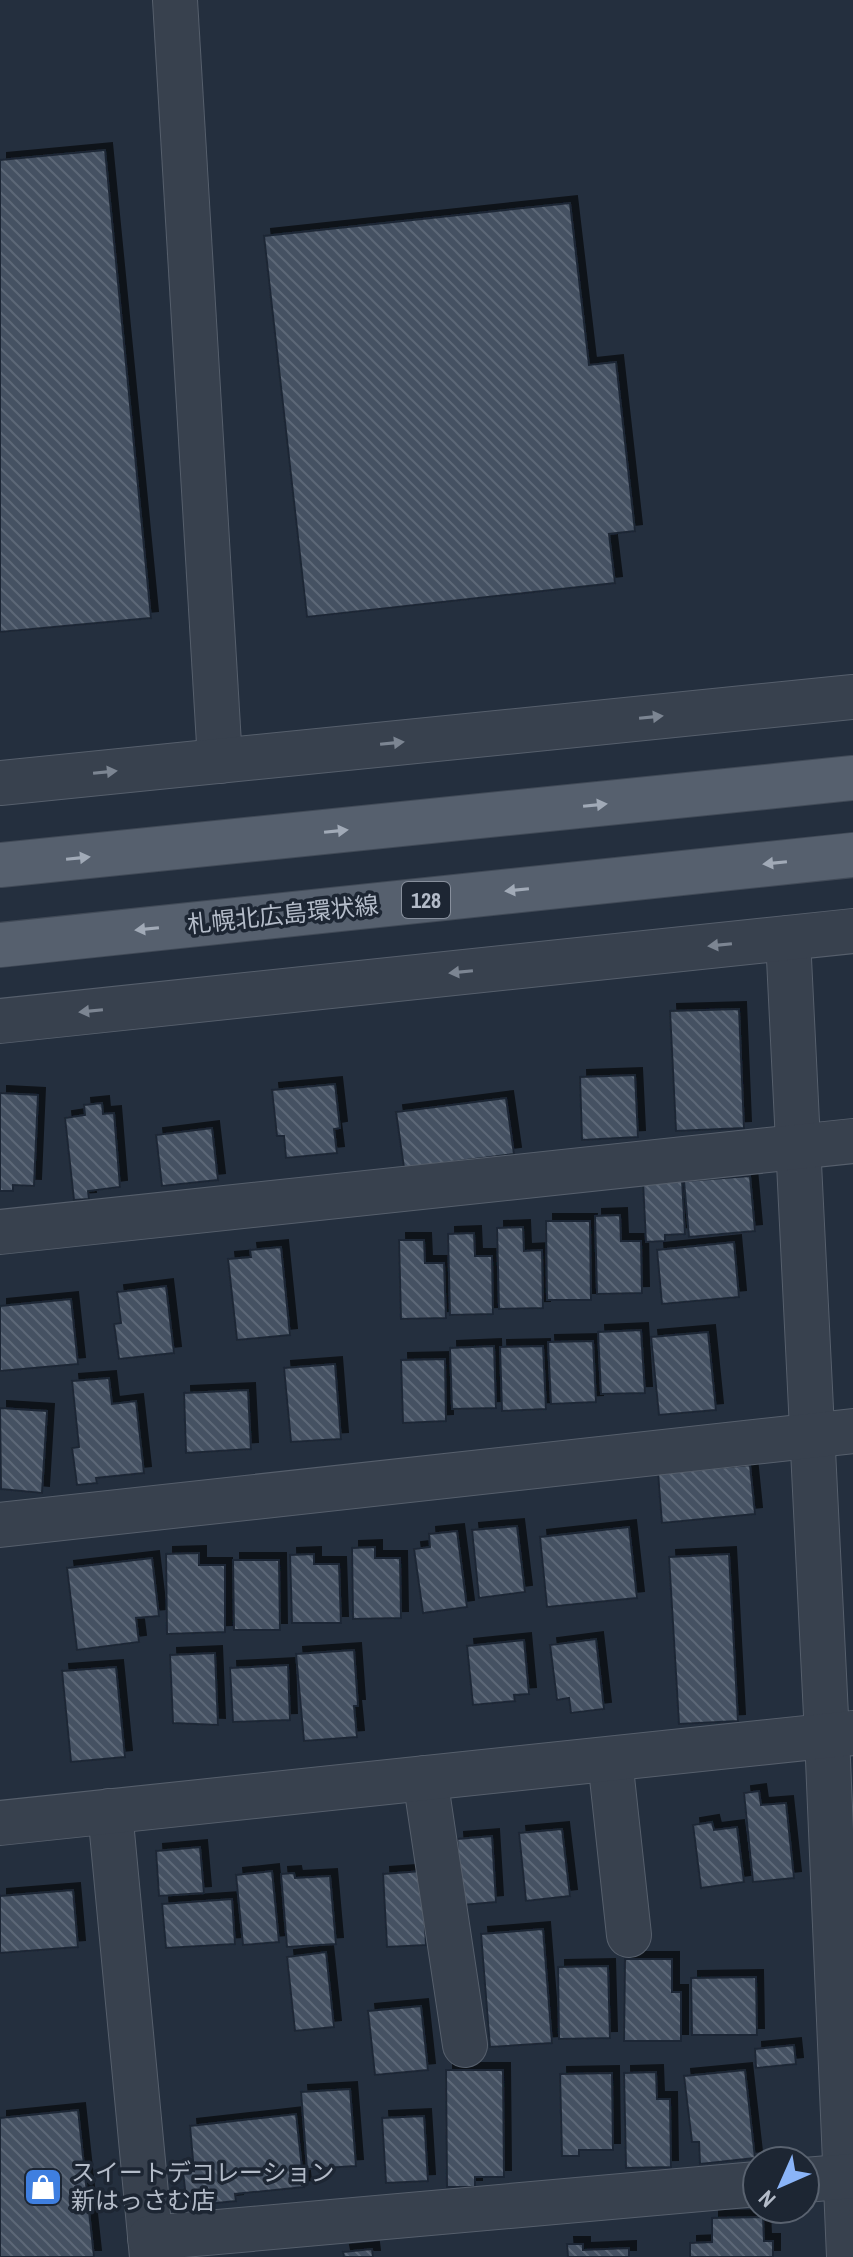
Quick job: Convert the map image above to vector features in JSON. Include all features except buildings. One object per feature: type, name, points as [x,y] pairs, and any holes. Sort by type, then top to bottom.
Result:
[{"type":"main road","points":[[0,865],[853,778]]},
{"type":"main road","name":"札幌北広島環状線","points":[[0,945],[853,855]]},
{"type":"street","points":[[175,0],[220,761]]},
{"type":"street","points":[[0,783],[853,697]]},
{"type":"street","points":[[0,1021],[853,931]]},
{"type":"street","points":[[788,938],[799,1147],[833,1433],[840,1735],[835,2177],[849,2257]]},
{"type":"street","points":[[0,1232],[853,1141]]},
{"type":"street","points":[[0,1525],[833,1433]]},
{"type":"street","points":[[0,1823],[840,1735]]},
{"type":"street","points":[[610,1759],[629,1935]]},
{"type":"street","points":[[425,1778],[465,2045]]},
{"type":"street","points":[[110,1811],[151,2248],[741,2186]]},
{"type":"place","name":"スイートデコレーション 新はっさむ店","points":[[43,2187]]}]
